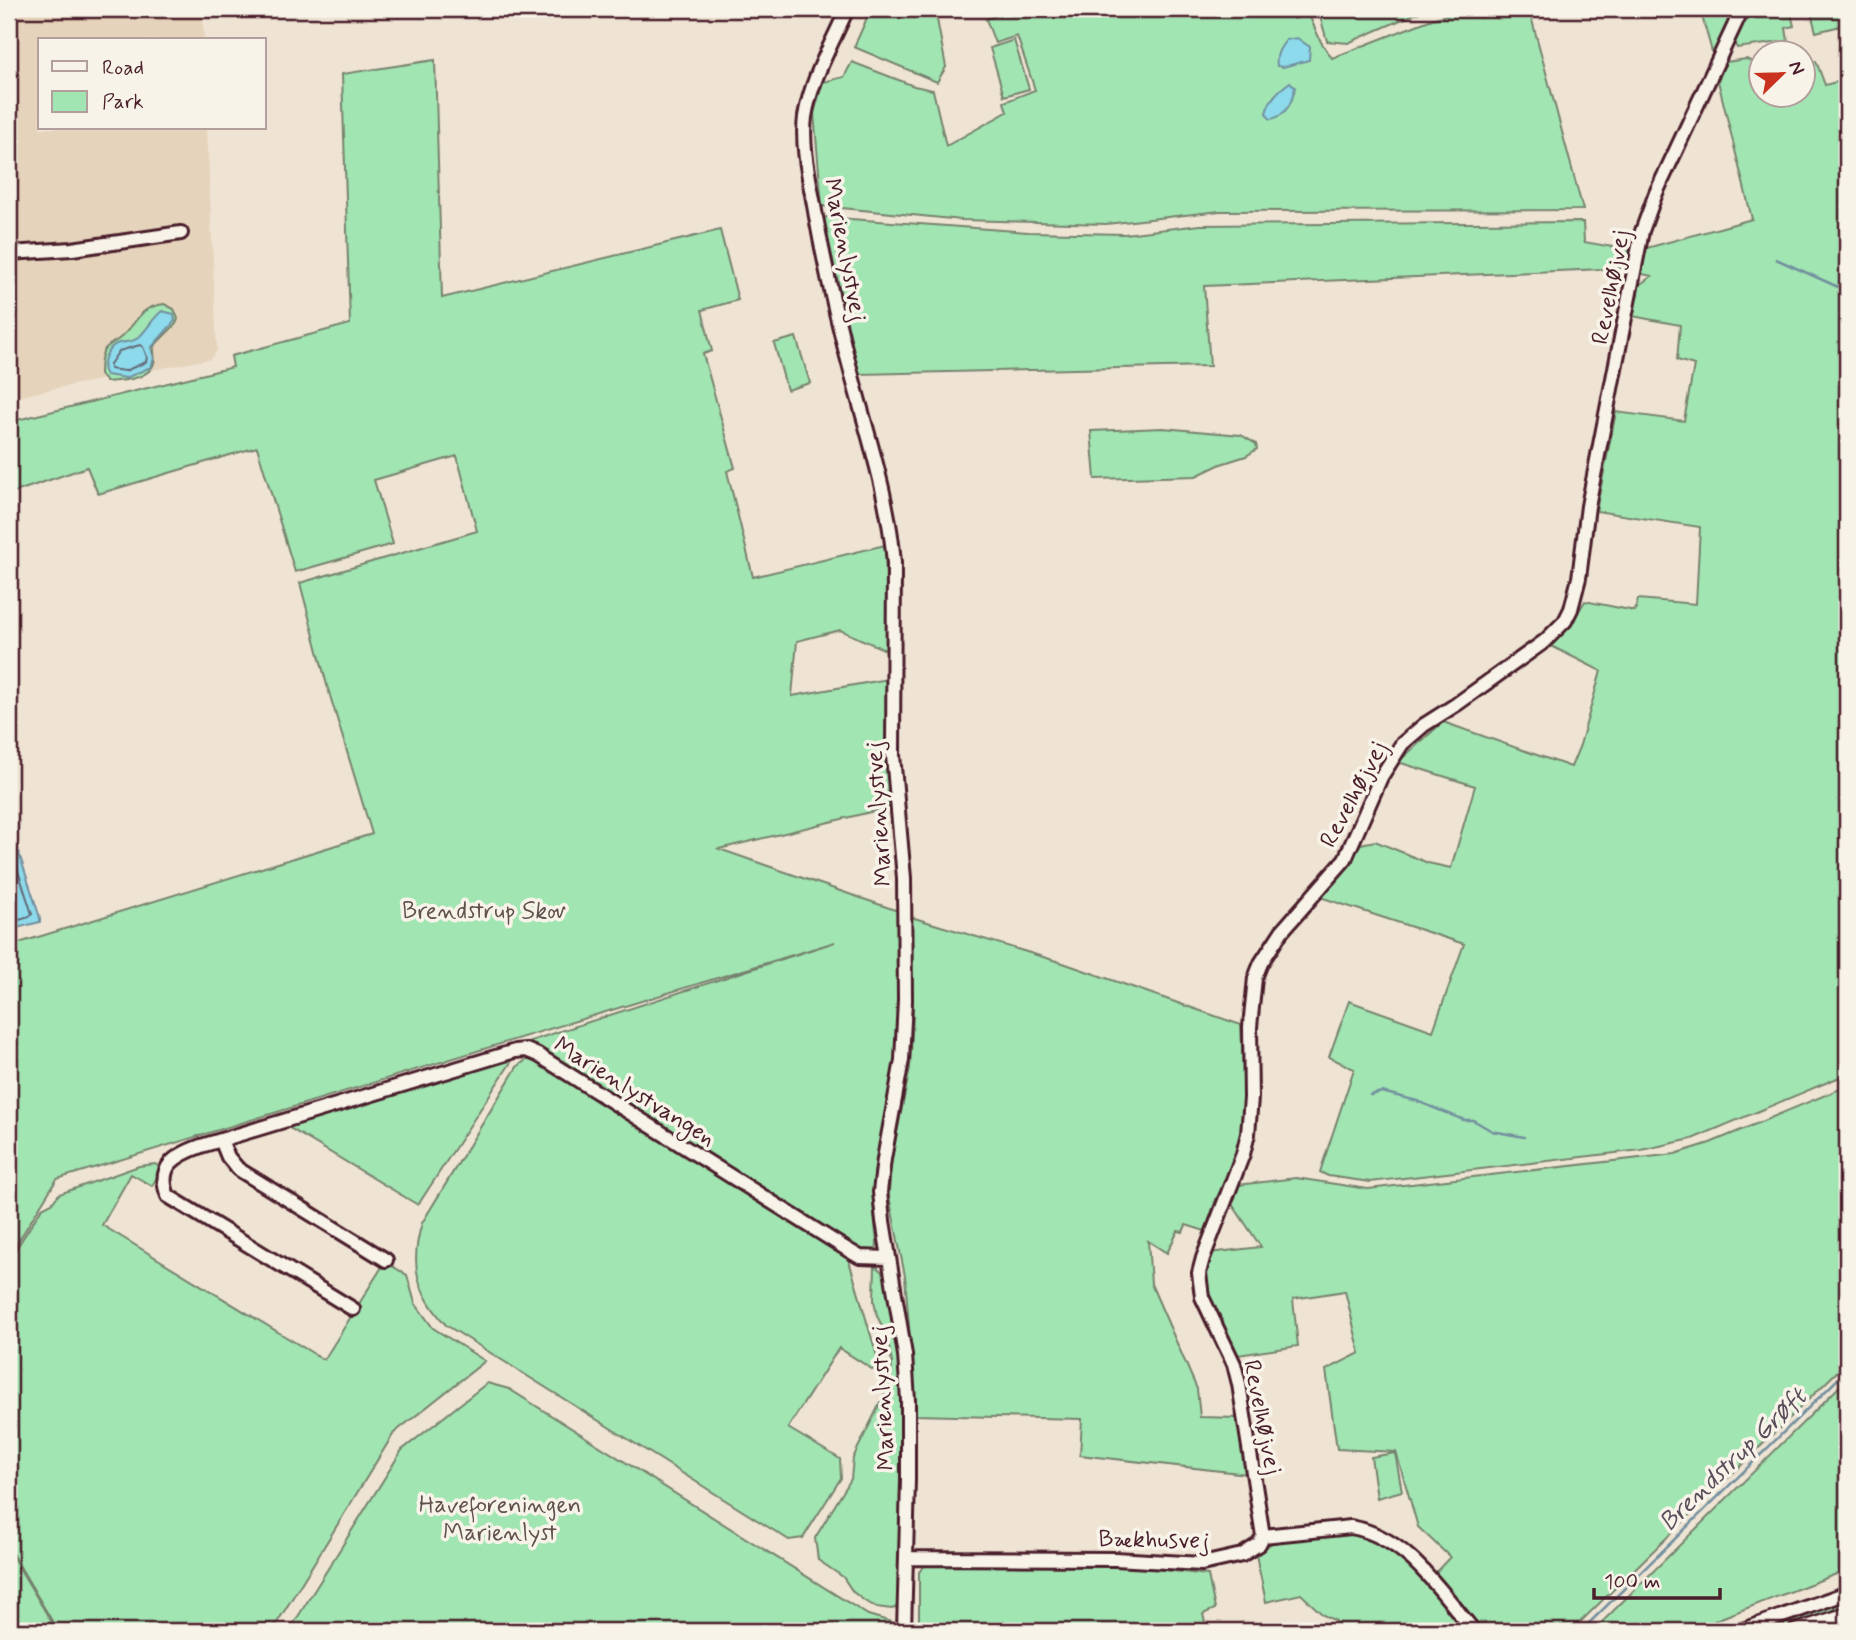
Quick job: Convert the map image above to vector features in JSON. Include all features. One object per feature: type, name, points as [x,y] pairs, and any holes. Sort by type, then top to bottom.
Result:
[{"type":"street","name":"Marienlystvej","points":[[848,9],[813,87],[805,119],[804,139],[825,259],[844,345],[883,485],[893,549],[893,755],[904,878],[905,1000],[902,1060],[880,1192],[905,1355],[908,1480],[904,1631]]},
{"type":"street","name":"Revelhøjvej","points":[[1263,1536],[1237,1374],[1202,1297],[1199,1273],[1243,1154],[1251,1119],[1250,1027],[1255,978],[1261,963],[1282,931],[1345,859],[1381,777],[1402,744],[1414,732],[1545,641],[1565,621],[1579,578],[1588,506],[1642,231],[1656,193],[1742,9]]},
{"type":"street","points":[[9,253],[72,250],[181,233]]},
{"type":"street","name":"Marienlystvangen","points":[[353,1309],[168,1196],[162,1181],[167,1168],[188,1151],[504,1053],[526,1051],[538,1055],[848,1250],[860,1256],[888,1258]]},
{"type":"street","points":[[221,1140],[228,1157],[238,1168],[386,1260]]},
{"type":"street","points":[[1263,1536],[1351,1527],[1364,1529],[1415,1561],[1474,1631]]},
{"type":"street","name":"Bækhusvej","points":[[906,1558],[1115,1559],[1202,1564],[1236,1558],[1252,1550],[1263,1536]]},
{"type":"street","points":[[1740,1631],[1847,1593]]},
{"type":"street","points":[[1794,1631],[1847,1614]]},
{"type":"shaded area","points":[[9,9],[202,9],[204,38],[38,38],[38,130],[207,130],[217,351],[210,359],[9,399]]},
{"type":"green space","points":[[871,9],[935,9],[946,67],[937,82],[854,47]]},
{"type":"green space","points":[[992,9],[1290,9],[1293,19],[1309,15],[1321,42],[1332,58],[1432,19],[1468,9],[1472,9],[1479,18],[1499,9],[1529,9],[1583,210],[1220,211],[1106,224],[962,220],[822,206],[814,113],[823,82],[844,77],[852,62],[914,86],[933,90],[946,146],[1007,112],[1004,102],[1035,90],[1017,36],[995,43],[986,19],[995,16]]},
{"type":"green space","points":[[1318,9],[1426,9],[1348,43],[1327,41]]},
{"type":"green space","points":[[1700,9],[1738,9],[1714,59]]},
{"type":"green space","points":[[1747,9],[1790,9],[1794,26],[1786,28],[1788,38],[1748,38],[1748,46],[1737,48],[1732,39]]},
{"type":"green space","points":[[1810,9],[1847,9],[1847,33],[1845,25],[1816,32]]},
{"type":"green space","points":[[1014,40],[1029,89],[1004,96],[990,48]]},
{"type":"green space","name":"Brendstrup Skov","points":[[435,60],[442,298],[720,230],[738,300],[702,310],[712,351],[703,354],[735,468],[727,471],[753,577],[885,545],[888,651],[840,630],[797,641],[792,696],[888,679],[885,743],[891,807],[719,849],[901,912],[899,1040],[893,1087],[874,1173],[873,1204],[877,1244],[876,1250],[868,1254],[527,1042],[835,942],[57,1179],[9,1256],[9,946],[372,834],[328,689],[300,583],[477,531],[457,456],[374,480],[393,544],[295,572],[257,447],[98,494],[87,467],[9,494],[9,422],[233,367],[231,356],[350,324],[342,74]]},
{"type":"green space","points":[[1748,60],[1748,108],[1818,108],[1818,66],[1825,85],[1847,79],[1847,1074],[1692,1139],[1641,1150],[1370,1182],[1328,1176],[1320,1172],[1354,1069],[1329,1057],[1349,1001],[1433,1031],[1464,944],[1320,897],[1343,869],[1356,845],[1375,841],[1428,863],[1451,868],[1475,786],[1398,762],[1443,722],[1571,767],[1601,671],[1547,644],[1571,624],[1585,601],[1635,611],[1638,599],[1696,604],[1700,527],[1596,511],[1616,412],[1684,421],[1694,365],[1677,360],[1680,325],[1632,316],[1639,285],[1652,276],[1638,273],[1643,249],[1752,219],[1718,81],[1726,62]]},
{"type":"green space","points":[[823,217],[1028,232],[1125,234],[1200,225],[1583,222],[1584,242],[1630,250],[1627,268],[1204,286],[1210,366],[859,374]]},
{"type":"green space","points":[[164,304],[174,309],[178,319],[154,346],[155,361],[151,369],[140,376],[106,382],[100,375],[104,350],[120,338],[143,312]]},
{"type":"green space","points":[[796,337],[810,383],[787,390],[774,343]]},
{"type":"green space","points":[[1163,428],[1241,435],[1256,444],[1257,449],[1196,476],[1095,479],[1091,431]]},
{"type":"green space","points":[[911,917],[1063,963],[1241,1025],[1245,1121],[1235,1163],[1216,1199],[1205,1231],[1186,1225],[1183,1232],[1178,1231],[1167,1253],[1148,1241],[1151,1284],[1197,1389],[1200,1417],[1239,1418],[1248,1474],[1080,1455],[1082,1419],[916,1415],[905,1276],[889,1196],[891,1162],[910,1068],[913,1016]]},
{"type":"green space","points":[[515,1056],[418,1205],[288,1127],[290,1123]]},
{"type":"green space","points":[[526,1060],[536,1060],[847,1254],[879,1363],[875,1371],[839,1348],[788,1428],[840,1459],[841,1478],[803,1538],[789,1540],[446,1325],[428,1301],[418,1278],[416,1265],[422,1223],[517,1067]]},
{"type":"green space","points":[[1847,1086],[1847,1362],[1571,1631],[1480,1631],[1433,1575],[1450,1557],[1418,1527],[1396,1452],[1337,1449],[1326,1370],[1360,1353],[1345,1291],[1293,1299],[1298,1346],[1238,1355],[1211,1303],[1204,1279],[1209,1253],[1261,1247],[1230,1201],[1238,1185],[1296,1178],[1368,1189],[1675,1154],[1710,1143]]},
{"type":"green space","points":[[155,1164],[162,1169],[152,1186],[131,1174],[102,1225],[324,1360],[385,1262],[407,1275],[415,1303],[433,1328],[485,1361],[394,1433],[272,1631],[58,1631],[9,1548],[9,1260],[42,1208],[52,1203],[59,1194],[139,1166]]},
{"type":"green space","points":[[875,1265],[884,1274],[897,1348],[901,1394],[899,1594],[897,1607],[892,1609],[876,1607],[866,1602],[853,1592],[843,1577],[818,1560],[815,1538],[851,1479],[853,1458],[891,1381],[892,1363],[887,1336],[877,1316],[874,1301]]},
{"type":"green space","points":[[1847,1379],[1847,1570],[1694,1631],[1593,1631]]},
{"type":"green space","name":"Haveforeningen Marienlyst","points":[[487,1383],[509,1389],[868,1615],[892,1622],[892,1631],[289,1631],[402,1450]]},
{"type":"green space","points":[[1395,1453],[1402,1491],[1377,1498],[1371,1457]]},
{"type":"green space","points":[[1349,1532],[1361,1534],[1413,1566],[1468,1631],[1341,1631],[1336,1621],[1323,1615],[1301,1594],[1266,1602],[1256,1555],[1277,1539]]},
{"type":"green space","points":[[9,1551],[57,1631],[9,1631]]},
{"type":"green space","points":[[1103,1563],[1208,1575],[1215,1609],[1203,1614],[1207,1631],[919,1631],[919,1572],[926,1564]]},
{"type":"green space","points":[[1847,1600],[1847,1608],[1781,1631],[1758,1631]]},
{"type":"water","points":[[1297,38],[1310,47],[1309,60],[1277,66],[1277,55],[1286,40]]},
{"type":"water","points":[[1290,82],[1295,87],[1290,103],[1284,112],[1270,119],[1266,113],[1270,103]]},
{"type":"water","points":[[162,311],[174,314],[175,321],[151,348],[154,358],[151,367],[126,378],[106,375],[103,367],[111,348],[137,338]]},
{"type":"water","points":[[9,834],[13,835],[40,922],[9,930]]},
{"type":"waterway","points":[[1776,259],[1847,291]]},
{"type":"waterway","points":[[1370,1095],[1382,1092],[1417,1101],[1464,1120],[1473,1120],[1492,1131],[1524,1137]]},
{"type":"waterway","name":"Brendstrup Grøft","points":[[1581,1631],[1847,1370]]}]
